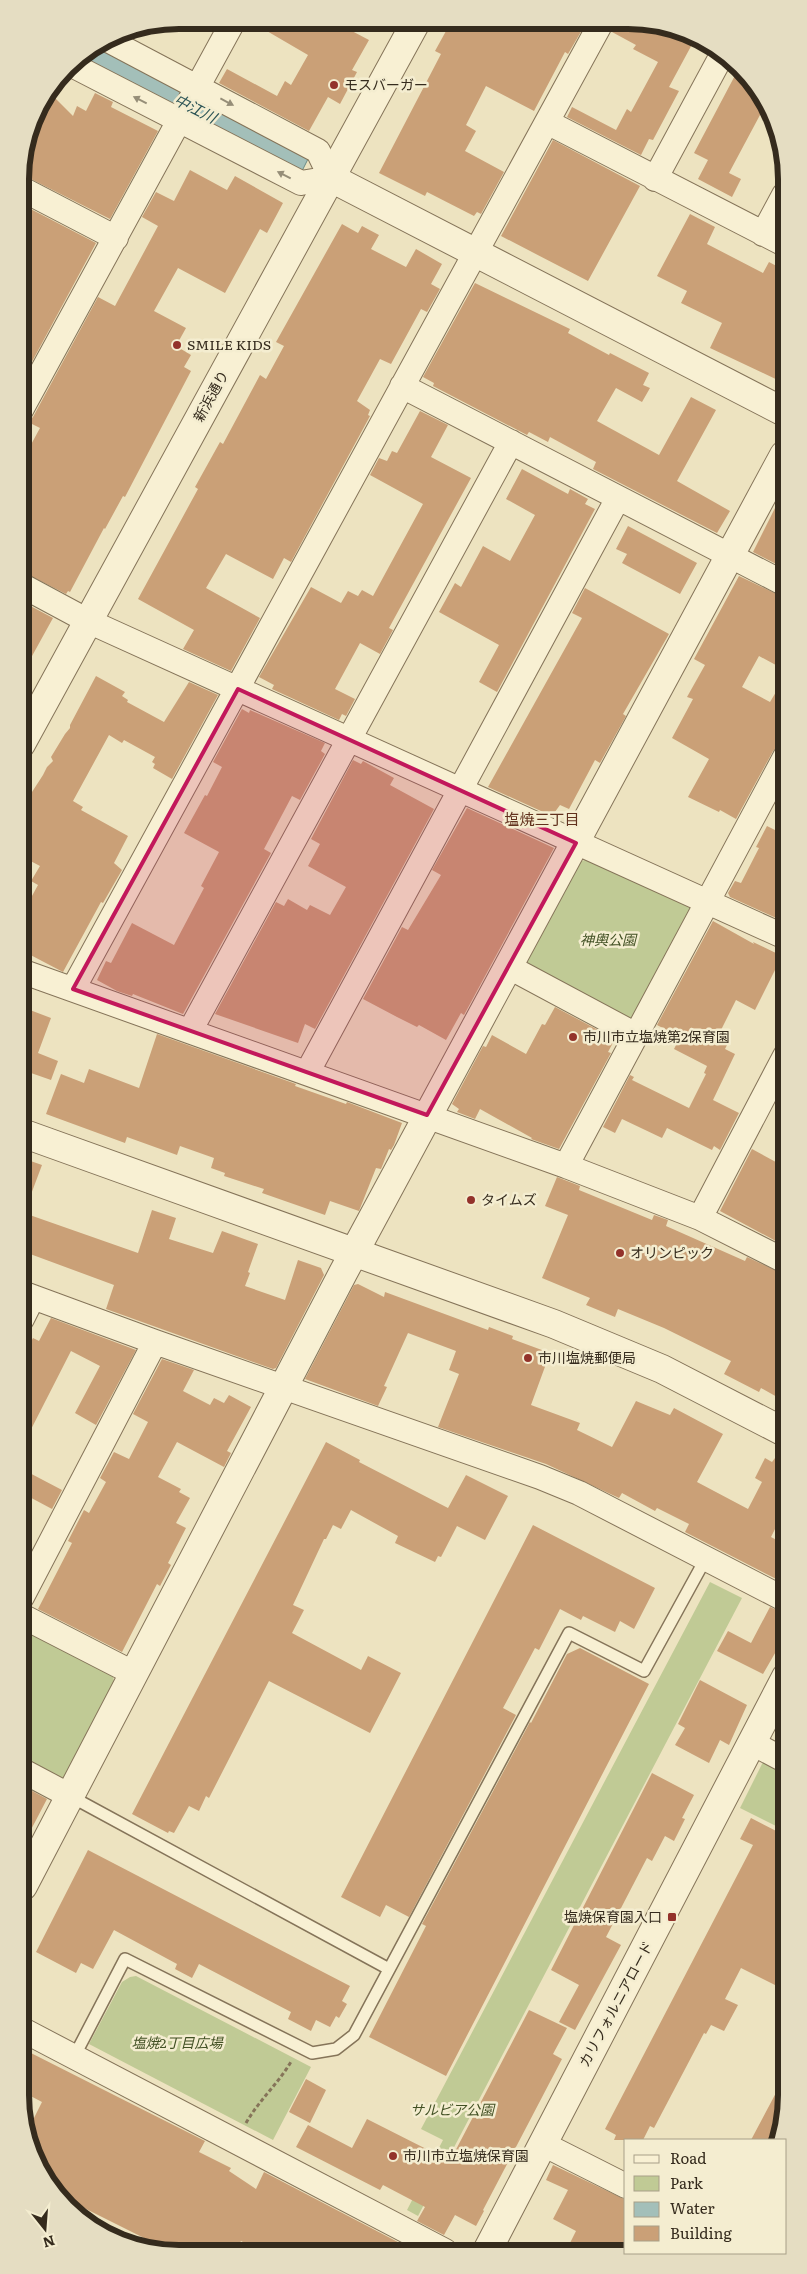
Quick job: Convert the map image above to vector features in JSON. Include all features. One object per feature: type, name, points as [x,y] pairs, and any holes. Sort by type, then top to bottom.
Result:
[{"type":"street","points":[[29,396],[229,29]]},
{"type":"street","name":"新浜通り","points":[[29,729],[412,29]]},
{"type":"street","points":[[73,989],[598,29]]},
{"type":"street","points":[[112,44],[188,104],[301,183],[331,178],[778,409]]},
{"type":"street","points":[[655,179],[719,60]]},
{"type":"street","points":[[79,67],[318,150],[331,178]]},
{"type":"street","points":[[546,122],[774,239],[778,221]]},
{"type":"street","points":[[29,193],[116,238]]},
{"type":"street","points":[[402,386],[778,581]]},
{"type":"street","points":[[190,1031],[511,442]]},
{"type":"street","points":[[29,1875],[283,1386],[427,1115],[509,967],[778,466]]},
{"type":"street","points":[[307,1072],[618,498]]},
{"type":"street","points":[[29,589],[88,622],[778,934]]},
{"type":"street","points":[[566,1166],[778,770]]},
{"type":"street","points":[[509,967],[636,1035]]},
{"type":"street","points":[[29,973],[566,1166],[700,1218],[778,1257]]},
{"type":"street","points":[[700,1218],[778,1069]]},
{"type":"street","points":[[29,1135],[355,1251],[618,1349],[694,1385],[778,1429]]},
{"type":"street","points":[[29,1295],[155,1342],[540,1477],[579,1493],[778,1596]]},
{"type":"street","points":[[29,1585],[155,1342]]},
{"type":"street","points":[[29,1620],[133,1673]]},
{"type":"street","name":"カリフォルニアロード","points":[[490,2245],[778,1693]]},
{"type":"street","points":[[752,1743],[778,1757]]},
{"type":"street","points":[[29,1774],[70,1796]]},
{"type":"street","points":[[29,2033],[434,2245]]},
{"type":"street","points":[[543,2144],[624,2185]]},
{"type":"lane","points":[[74,2057],[126,1959],[312,2053],[336,2049],[354,2035],[569,1633],[644,1671],[706,1558]]},
{"type":"lane","points":[[70,1796],[389,1970]]},
{"type":"path","points":[[245,2126],[253,2111],[277,2084],[294,2058]]},
{"type":"highlighted area","points":[[238,689],[576,843],[427,1115],[73,989]]},
{"type":"green space","name":"神輿公園","points":[[592,859],[689,903],[693,913],[635,1020],[627,1022],[531,971],[527,961],[580,861]]},
{"type":"green space","name":"サルビア公園","points":[[710,1582],[742,1598],[418,2216],[407,2210],[443,2140],[421,2129]]},
{"type":"green space","points":[[29,1632],[112,1672],[114,1681],[64,1780],[29,1767]]},
{"type":"green space","points":[[764,1760],[778,1768],[778,1827],[740,1808]]},
{"type":"green space","name":"塩焼2丁目広場","points":[[136,1976],[311,2067],[273,2140],[89,2044],[122,1982]]},
{"type":"water","name":"中江川","points":[[104,49],[310,155],[300,175],[83,63]]},
{"type":"building","points":[[263,29],[351,29],[369,40],[352,70],[357,72],[340,104],[328,97],[309,131],[219,83],[227,69],[277,96],[285,81],[291,85],[308,55]]},
{"type":"building","points":[[447,29],[583,29],[568,54],[565,52],[534,111],[486,86],[466,125],[476,131],[465,151],[504,172],[481,214],[477,212],[474,216],[427,192],[425,196],[379,173],[441,54],[435,51]]},
{"type":"building","points":[[613,29],[648,30],[693,43],[669,87],[679,91],[653,140],[649,139],[641,155],[567,117],[572,107],[616,130],[627,109],[631,112],[658,62],[633,49],[636,45],[612,32]]},
{"type":"building","points":[[735,75],[747,87],[762,111],[729,173],[741,179],[732,197],[698,179],[708,160],[694,153]]},
{"type":"building","points":[[95,93],[113,102],[111,107],[158,131],[110,219],[29,178],[30,159],[44,112],[54,97],[73,116],[77,106],[86,111]]},
{"type":"building","points":[[553,140],[640,186],[588,281],[501,236]]},
{"type":"building","points":[[190,170],[227,190],[235,176],[283,203],[267,233],[260,229],[225,293],[178,268],[154,311],[186,328],[176,346],[191,355],[184,367],[191,371],[125,497],[123,496],[104,528],[70,592],[68,591],[66,594],[29,575],[29,448],[40,428],[29,421],[33,417],[98,297],[115,306],[158,226],[142,217],[156,192],[174,201]]},
{"type":"building","points":[[29,208],[96,243],[29,367]]},
{"type":"building","points":[[690,214],[715,227],[707,244],[763,273],[769,262],[778,267],[778,380],[710,348],[722,323],[681,303],[687,291],[657,276]]},
{"type":"building","points":[[342,224],[358,233],[362,226],[379,235],[371,249],[406,267],[416,249],[442,264],[431,284],[440,289],[427,312],[421,309],[391,364],[380,359],[357,401],[370,410],[368,415],[370,416],[291,562],[284,558],[273,579],[226,554],[206,588],[260,618],[231,671],[183,649],[194,630],[138,599],[198,489],[195,487],[220,442],[223,444],[260,375],[266,379],[284,346],[276,342]]},
{"type":"building","points":[[475,283],[570,329],[568,333],[609,355],[610,353],[649,373],[643,385],[650,388],[642,402],[616,388],[597,421],[659,455],[691,397],[716,410],[677,481],[730,511],[717,533],[593,469],[596,462],[550,437],[548,442],[529,432],[527,435],[433,386],[434,383],[423,377]]},
{"type":"building","points":[[420,411],[448,425],[431,457],[471,478],[389,628],[393,630],[380,654],[360,643],[335,689],[355,699],[346,716],[342,714],[339,720],[272,689],[274,685],[259,677],[311,587],[341,603],[348,591],[358,596],[362,590],[373,596],[423,504],[370,475],[379,458],[387,461],[392,451],[397,453]]},
{"type":"building","points":[[522,469],[568,494],[570,489],[588,499],[585,504],[595,509],[497,692],[479,682],[499,645],[439,612],[455,583],[461,587],[483,546],[510,561],[535,515],[506,499]]},
{"type":"building","points":[[778,502],[778,565],[753,552]]},
{"type":"building","points":[[628,526],[697,563],[680,594],[622,563],[627,554],[616,549]]},
{"type":"building","points":[[739,576],[778,595],[778,666],[759,656],[742,687],[770,702],[778,689],[778,747],[773,751],[736,819],[720,810],[719,812],[688,797],[709,759],[672,738],[693,699],[687,697],[705,665],[694,659]]},
{"type":"building","points":[[585,588],[669,634],[623,714],[626,716],[600,763],[595,760],[569,809],[560,805],[552,816],[488,787],[582,618],[572,613]]},
{"type":"building","points":[[29,605],[53,618],[29,662]]},
{"type":"building","points":[[96,676],[125,692],[122,696],[128,700],[127,702],[164,722],[189,682],[218,695],[172,779],[153,768],[155,764],[152,762],[155,757],[124,740],[122,743],[109,735],[73,801],[83,807],[81,810],[128,836],[114,863],[122,870],[103,903],[101,902],[63,972],[29,954],[29,901],[38,885],[31,881],[40,866],[29,860],[29,797],[47,767],[53,761],[51,757],[70,728]]},
{"type":"building","points":[[242,709],[249,713],[250,710],[325,743],[321,751],[325,754],[300,800],[292,796],[264,849],[271,853],[183,1014],[133,994],[132,996],[117,991],[97,980],[106,961],[111,963],[132,923],[174,945],[204,888],[201,886],[219,852],[184,833],[222,767],[213,762]]},
{"type":"building","points":[[353,760],[361,764],[363,761],[394,778],[390,785],[434,809],[315,1029],[305,1024],[298,1043],[215,1014],[276,902],[284,906],[288,899],[307,910],[310,905],[330,915],[346,887],[308,866],[320,844],[311,839]]},
{"type":"building","points":[[467,808],[554,848],[464,1015],[461,1013],[446,1040],[363,999],[402,927],[408,930],[441,875],[432,870]]},
{"type":"building","points":[[767,826],[778,832],[778,919],[730,897],[728,893],[735,881],[741,883],[759,848],[756,847]]},
{"type":"building","points":[[713,921],[754,944],[753,942],[778,954],[778,964],[755,1010],[736,1000],[716,1040],[727,1045],[725,1049],[735,1054],[713,1100],[739,1113],[720,1150],[714,1146],[712,1150],[667,1128],[662,1138],[622,1119],[615,1133],[603,1127],[630,1075],[634,1077],[632,1080],[689,1108],[706,1074],[704,1073],[707,1066],[674,1049],[680,1037],[657,1025]]},
{"type":"building","points":[[555,1007],[615,1039],[608,1052],[611,1053],[559,1149],[531,1139],[480,1109],[475,1119],[457,1112],[459,1109],[452,1104],[483,1046],[486,1047],[492,1035],[526,1054],[542,1024],[545,1025]]},
{"type":"building","points":[[29,1010],[51,1018],[38,1053],[58,1061],[51,1080],[31,1073],[29,1078]]},
{"type":"building","points":[[157,1034],[296,1084],[295,1086],[346,1104],[347,1102],[402,1123],[394,1145],[391,1150],[389,1149],[381,1169],[376,1168],[359,1211],[330,1201],[325,1215],[262,1193],[264,1189],[224,1176],[225,1173],[211,1168],[214,1158],[180,1146],[177,1155],[127,1137],[125,1143],[46,1114],[61,1074],[84,1083],[89,1069],[139,1088]]},
{"type":"building","points":[[752,1149],[778,1163],[778,1242],[720,1211]]},
{"type":"building","points":[[29,1160],[42,1165],[29,1200]]},
{"type":"building","points":[[557,1177],[580,1186],[579,1190],[652,1220],[654,1215],[668,1220],[666,1226],[745,1261],[747,1257],[778,1272],[778,1398],[761,1388],[759,1392],[724,1374],[731,1361],[664,1328],[618,1309],[615,1317],[586,1305],[590,1298],[542,1278],[568,1215],[545,1206]]},
{"type":"building","points":[[152,1210],[176,1218],[169,1239],[213,1253],[222,1231],[258,1244],[245,1286],[285,1300],[298,1260],[321,1268],[324,1275],[276,1368],[273,1369],[106,1309],[114,1285],[29,1254],[29,1215],[138,1253]]},
{"type":"building","points":[[358,1284],[384,1297],[385,1292],[488,1330],[489,1327],[513,1336],[512,1339],[550,1353],[531,1405],[580,1423],[577,1430],[612,1447],[636,1401],[670,1415],[674,1408],[723,1434],[697,1482],[748,1509],[762,1482],[755,1478],[765,1458],[772,1462],[775,1458],[778,1460],[778,1516],[775,1521],[778,1523],[771,1537],[778,1541],[778,1580],[685,1532],[689,1524],[657,1508],[655,1511],[622,1493],[619,1498],[546,1464],[438,1427],[459,1374],[449,1370],[456,1351],[408,1333],[384,1386],[387,1387],[378,1406],[305,1379],[354,1285]]},
{"type":"building","points":[[51,1318],[136,1350],[96,1425],[75,1413],[100,1366],[71,1351],[29,1433],[29,1346],[33,1338],[39,1341]]},
{"type":"building","points":[[162,1359],[194,1370],[183,1391],[210,1405],[214,1398],[224,1403],[229,1395],[251,1407],[227,1451],[231,1453],[224,1467],[177,1442],[158,1477],[181,1489],[179,1492],[190,1498],[176,1523],[186,1528],[168,1563],[171,1565],[160,1586],[157,1584],[122,1652],[38,1609],[72,1543],[68,1541],[84,1510],[89,1513],[106,1482],[100,1478],[114,1452],[129,1459],[148,1422],[133,1414]]},
{"type":"building","points":[[326,1442],[360,1460],[359,1462],[448,1508],[466,1475],[508,1496],[485,1540],[457,1526],[441,1557],[438,1556],[435,1562],[395,1543],[398,1536],[351,1510],[341,1529],[333,1525],[326,1539],[324,1539],[293,1605],[304,1610],[292,1633],[361,1670],[368,1656],[401,1673],[370,1733],[269,1681],[209,1798],[206,1796],[199,1811],[189,1806],[174,1833],[169,1831],[168,1833],[132,1814]]},
{"type":"building","points":[[29,1473],[62,1490],[52,1509],[29,1497]]},
{"type":"building","points":[[533,1525],[655,1588],[634,1629],[620,1621],[615,1632],[583,1616],[581,1620],[560,1609],[539,1650],[535,1648],[503,1708],[516,1715],[409,1917],[386,1905],[380,1917],[341,1897]]},
{"type":"building","points":[[770,1607],[778,1610],[778,1648],[763,1674],[717,1651],[728,1631],[751,1643]]},
{"type":"building","points":[[580,1648],[649,1684],[446,2076],[369,2037],[426,1926],[422,1924],[530,1722],[567,1654]]},
{"type":"building","points":[[700,1680],[747,1705],[729,1745],[720,1740],[709,1763],[675,1745],[685,1728],[678,1724]]},
{"type":"building","points":[[652,1773],[694,1795],[682,1818],[685,1819],[674,1841],[665,1836],[652,1861],[647,1858],[606,1937],[621,1945],[575,2030],[559,2022],[579,1985],[551,1970]]},
{"type":"building","points":[[29,1789],[47,1799],[29,1834]]},
{"type":"building","points":[[751,1818],[778,1832],[778,1986],[741,1968],[725,1999],[738,2005],[724,2031],[711,2025],[706,2034],[704,2033],[654,2128],[650,2126],[644,2139],[614,2140],[616,2135],[605,2129],[753,1845],[740,1839]]},
{"type":"building","points":[[88,1850],[350,1986],[342,2001],[347,2004],[339,2018],[336,2016],[330,2027],[316,2020],[311,2031],[288,2019],[291,2012],[199,1964],[192,1978],[175,1969],[177,1964],[114,1930],[93,1969],[81,1963],[76,1973],[36,1952]]},
{"type":"building","points":[[529,2010],[567,2028],[553,2054],[562,2059],[476,2226],[455,2215],[444,2235],[417,2221],[425,2207],[383,2185],[380,2190],[296,2147],[308,2125],[352,2148],[367,2119],[450,2161]]},
{"type":"building","points":[[29,2052],[205,2141],[199,2152],[231,2168],[229,2171],[256,2189],[264,2172],[404,2245],[249,2245],[241,2241],[239,2245],[154,2243],[76,2204],[60,2187],[40,2153],[32,2125],[42,2102],[29,2095]]},
{"type":"building","points":[[306,2079],[326,2090],[310,2123],[289,2112]]},
{"type":"building","points":[[778,2089],[777,2115],[771,2139],[752,2139]]},
{"type":"building","points":[[553,2165],[624,2199],[624,2245],[569,2245],[576,2231],[553,2219],[568,2190],[546,2180]]},
{"type":"place","name":"モスバーガー","points":[[334,85]]},
{"type":"place","name":"SMILE KIDS","points":[[177,345]]},
{"type":"place","name":"市川市立塩焼第2保育園","points":[[573,1037]]},
{"type":"place","name":"タイムズ","points":[[471,1200]]},
{"type":"place","name":"オリンピック","points":[[620,1253]]},
{"type":"place","name":"市川塩焼郵便局","points":[[528,1358]]},
{"type":"place","name":"塩焼保育園入口","points":[[672,1917]]},
{"type":"place","name":"市川市立塩焼保育園","points":[[393,2156]]},
{"type":"district","name":"塩焼三丁目","points":[[542,820]]}]
